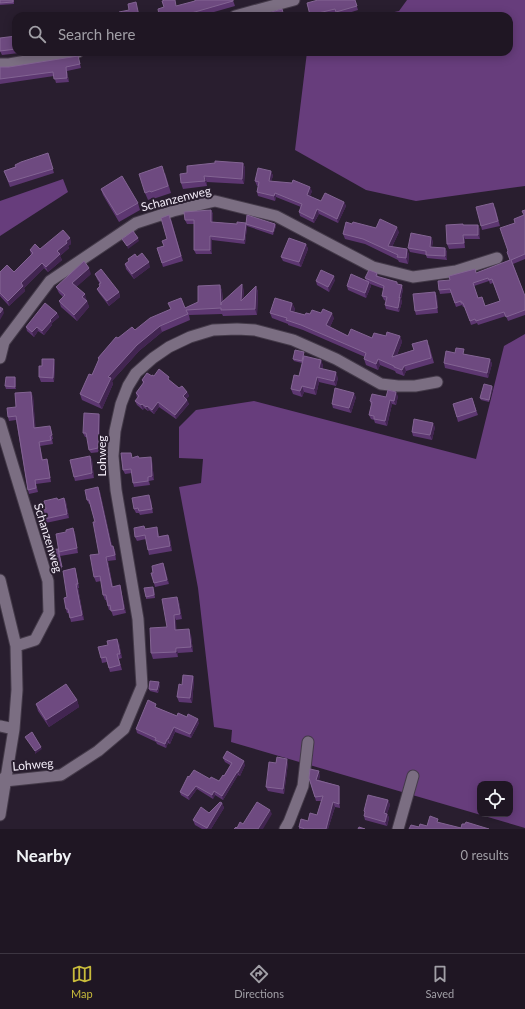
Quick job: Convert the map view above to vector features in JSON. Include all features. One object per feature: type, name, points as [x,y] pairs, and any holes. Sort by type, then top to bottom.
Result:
[{"type":"street","points":[[250,12],[294,0]]},
{"type":"street","points":[[0,64],[9,64],[55,56]]},
{"type":"street","name":"Schanzenweg","points":[[0,358],[4,342],[50,281],[136,223],[173,211],[215,201],[276,216],[373,268],[413,277],[456,271],[497,258]]},
{"type":"street","name":"Lohweg","points":[[3,780],[61,775],[98,751],[124,729],[142,686],[138,619],[116,490],[113,456],[115,431],[121,404],[128,386],[136,373],[152,358],[169,347],[190,337],[213,330],[255,330],[293,340],[336,359],[381,384],[415,386],[437,382]]},
{"type":"street","name":"Schanzenweg","points":[[0,423],[48,582],[49,613],[35,640],[16,646]]},
{"type":"street","points":[[0,580],[16,646],[17,690],[14,729],[3,780],[0,815]]},
{"type":"street","points":[[0,726],[14,729]]},
{"type":"street","points":[[284,829],[289,822],[303,786],[308,742]]},
{"type":"street","points":[[398,829],[413,776]]},
{"type":"shaded area","points":[[407,0],[525,0],[525,186],[416,201],[366,190],[295,150],[307,56],[513,56],[513,12],[394,12],[399,11]]},
{"type":"shaded area","points":[[63,179],[68,192],[0,236],[0,201]]},
{"type":"shaded area","points":[[525,334],[525,828],[487,817],[513,817],[513,781],[477,781],[477,814],[231,742],[232,730],[214,727],[198,588],[179,487],[201,483],[203,459],[179,458],[179,427],[196,410],[254,401],[476,459],[504,346]]},
{"type":"building","points":[[0,0],[13,0],[13,2],[0,3]]},
{"type":"building","points":[[175,0],[176,6],[195,0],[233,0],[195,12],[158,12],[158,9],[164,7],[162,1]]},
{"type":"building","points":[[318,0],[355,0],[357,6],[336,12],[335,9],[322,12],[309,12],[307,3]]},
{"type":"building","points":[[136,2],[138,12],[119,12],[129,10],[128,4]]},
{"type":"building","points":[[282,9],[283,12],[271,12]]},
{"type":"building","points":[[12,36],[12,50],[0,51],[0,38]]},
{"type":"building","points":[[78,56],[80,64],[66,67],[67,78],[54,79],[53,72],[0,79],[0,67],[9,67]]},
{"type":"building","points":[[48,153],[53,169],[9,182],[4,171],[16,167],[15,165],[21,162]]},
{"type":"building","points":[[215,161],[243,163],[242,179],[204,176],[205,181],[181,183],[180,174],[187,173],[187,166],[215,163]]},
{"type":"building","points":[[162,166],[168,186],[145,193],[139,174]]},
{"type":"building","points":[[258,168],[271,171],[269,181],[292,183],[293,180],[310,187],[307,195],[321,201],[325,193],[344,202],[337,219],[317,209],[313,219],[299,212],[302,204],[275,193],[274,196],[257,192],[259,182],[255,181]]},
{"type":"building","points":[[122,176],[138,203],[117,215],[101,189]]},
{"type":"building","points":[[493,203],[498,221],[481,226],[476,207]]},
{"type":"building","points":[[211,210],[211,222],[237,224],[237,222],[246,223],[244,240],[210,236],[210,250],[194,250],[194,220],[185,220],[184,212]]},
{"type":"building","points":[[525,210],[525,254],[511,260],[525,296],[525,310],[506,317],[504,312],[476,321],[475,319],[470,321],[463,303],[461,303],[461,301],[455,303],[450,289],[439,290],[438,281],[450,280],[449,276],[475,269],[476,273],[510,260],[500,228],[515,223],[514,219],[524,215],[522,211]],"holes":[[[488,278],[489,280],[492,279],[500,301],[485,306],[482,297],[478,298],[473,283]]]},
{"type":"building","points":[[169,215],[181,256],[162,263],[157,248],[164,246],[162,241],[167,239],[161,218]]},
{"type":"building","points":[[247,215],[275,224],[273,232],[246,224]]},
{"type":"building","points":[[380,219],[397,227],[388,246],[407,249],[406,258],[397,257],[398,255],[363,239],[343,234],[346,222],[352,224],[353,222],[376,228]]},
{"type":"building","points":[[446,225],[478,225],[478,235],[463,235],[464,243],[447,244]]},
{"type":"building","points":[[63,230],[70,238],[66,241],[67,243],[57,251],[60,254],[46,267],[42,263],[21,283],[23,286],[8,301],[0,293],[0,272],[7,265],[14,272],[33,253],[30,250],[35,244],[40,249]]},
{"type":"building","points":[[133,231],[138,238],[127,246],[122,239]]},
{"type":"building","points":[[411,233],[431,237],[430,247],[445,248],[445,256],[426,255],[426,251],[408,248]]},
{"type":"building","points":[[289,238],[306,244],[299,262],[281,257]]},
{"type":"building","points":[[142,253],[149,262],[132,274],[125,264],[129,261],[128,259],[135,254],[137,257]]},
{"type":"building","points":[[84,261],[89,268],[72,283],[85,294],[82,297],[87,301],[74,315],[59,301],[65,295],[56,287]]},
{"type":"building","points":[[101,269],[119,292],[107,301],[97,289],[101,283],[95,274]]},
{"type":"building","points":[[321,270],[334,276],[328,287],[316,281]]},
{"type":"building","points":[[369,270],[377,273],[376,276],[402,285],[398,308],[385,305],[387,297],[382,296],[384,286],[365,278]]},
{"type":"building","points":[[351,274],[369,282],[365,293],[347,286]]},
{"type":"building","points":[[242,284],[241,301],[256,286],[255,309],[221,310],[221,308],[186,310],[188,314],[160,326],[137,345],[108,377],[111,378],[99,403],[80,394],[89,374],[92,375],[99,359],[98,358],[116,337],[118,338],[132,327],[135,330],[150,318],[171,309],[168,303],[181,298],[185,308],[198,302],[198,286],[220,285],[221,305],[221,303]]},
{"type":"building","points":[[435,292],[437,308],[415,311],[413,294]]},
{"type":"building","points":[[275,298],[292,303],[290,311],[305,315],[306,313],[310,314],[312,310],[321,313],[323,309],[332,313],[326,325],[348,336],[351,329],[372,338],[374,333],[386,336],[387,332],[400,336],[392,357],[414,350],[412,344],[427,340],[431,358],[404,366],[402,370],[378,359],[376,364],[364,359],[366,353],[286,320],[287,318],[270,313]]},
{"type":"building","points":[[45,303],[57,313],[42,331],[37,327],[32,332],[26,327]]},
{"type":"building","points":[[456,348],[464,349],[463,354],[490,359],[487,373],[444,363],[446,351],[455,353]]},
{"type":"building","points":[[295,350],[304,352],[302,361],[293,359]]},
{"type":"building","points":[[304,356],[321,360],[319,368],[336,372],[334,381],[317,377],[314,389],[302,386],[300,391],[291,389],[294,375],[299,376]]},
{"type":"building","points":[[42,359],[54,359],[53,378],[39,377],[39,366],[42,366]]},
{"type":"building","points":[[159,369],[169,377],[168,379],[179,388],[182,386],[187,392],[183,396],[187,400],[175,415],[158,402],[152,410],[135,401],[139,396],[136,393],[144,382],[142,380],[147,373],[154,376]]},
{"type":"building","points":[[6,377],[15,377],[15,387],[5,386]]},
{"type":"building","points":[[484,384],[492,386],[489,400],[480,398]]},
{"type":"building","points":[[335,388],[354,393],[349,408],[332,404]]},
{"type":"building","points":[[388,390],[396,392],[394,401],[390,400],[385,421],[374,419],[374,416],[369,415],[372,394],[386,397]]},
{"type":"building","points":[[31,392],[34,428],[50,426],[52,435],[50,436],[51,440],[39,442],[42,460],[47,459],[50,478],[35,480],[36,488],[28,490],[16,416],[8,417],[7,408],[16,407],[15,393]]},
{"type":"building","points":[[472,398],[476,411],[457,417],[453,404]]},
{"type":"building","points":[[84,413],[99,414],[98,448],[89,450],[86,433],[83,433]]},
{"type":"building","points":[[414,419],[433,423],[430,435],[412,432]]},
{"type":"building","points":[[121,453],[131,453],[132,458],[138,456],[139,458],[151,457],[152,476],[148,477],[148,481],[133,483],[131,469],[123,470]]},
{"type":"building","points":[[90,456],[92,473],[74,477],[70,460]]},
{"type":"building","points":[[98,487],[111,546],[113,546],[115,555],[106,557],[112,587],[120,585],[124,609],[111,611],[110,605],[108,606],[106,595],[103,595],[100,576],[94,577],[90,555],[99,554],[93,522],[95,522],[85,490]]},
{"type":"building","points":[[149,495],[152,509],[139,511],[138,508],[134,509],[132,498]]},
{"type":"building","points":[[57,498],[58,500],[64,498],[67,514],[40,520],[38,511],[46,509],[44,501]]},
{"type":"building","points":[[144,526],[145,529],[157,527],[158,537],[168,535],[170,546],[148,550],[145,535],[135,537],[134,528]]},
{"type":"building","points":[[73,528],[77,548],[59,552],[56,534],[66,532],[66,530]]},
{"type":"building","points":[[58,549],[62,567],[53,569],[50,550]]},
{"type":"building","points":[[163,563],[167,580],[154,583],[151,573],[153,573],[152,566]]},
{"type":"building","points":[[75,568],[78,584],[76,584],[82,615],[70,618],[68,609],[66,609],[64,598],[67,597],[63,571]]},
{"type":"building","points":[[153,587],[154,595],[146,597],[144,588]]},
{"type":"building","points":[[177,597],[180,614],[174,615],[175,630],[189,629],[191,647],[176,648],[176,652],[151,653],[150,628],[167,627],[162,599]]},
{"type":"building","points":[[117,639],[120,654],[117,654],[120,665],[109,668],[106,657],[101,658],[98,647],[108,645],[107,641]]},
{"type":"building","points":[[183,675],[193,676],[190,698],[177,697],[179,684],[182,685]]},
{"type":"building","points":[[150,681],[159,682],[157,690],[149,689]]},
{"type":"building","points":[[66,684],[77,700],[46,720],[36,704]]},
{"type":"building","points":[[148,700],[156,704],[155,707],[177,716],[178,713],[187,717],[188,714],[198,719],[190,734],[174,727],[165,744],[136,729]]},
{"type":"building","points":[[32,732],[41,747],[35,751],[25,737]]},
{"type":"building","points":[[227,751],[244,761],[222,796],[214,791],[212,795],[196,786],[188,796],[180,792],[188,776],[189,777],[194,770],[210,779],[211,777],[219,781],[232,763],[223,758]]},
{"type":"building","points":[[277,757],[287,759],[283,789],[266,787],[269,762],[276,763]]},
{"type":"building","points":[[310,769],[319,771],[316,780],[339,786],[339,804],[333,802],[326,829],[305,829],[299,827],[301,819],[308,821],[310,813],[317,815],[323,796],[315,797],[309,778]]},
{"type":"building","points":[[368,795],[388,800],[384,813],[387,814],[385,822],[364,816]]},
{"type":"building","points":[[220,802],[222,803],[207,828],[193,820],[201,807],[209,813]]},
{"type":"building","points":[[257,802],[270,810],[258,829],[234,829],[236,827],[237,828],[240,822],[243,824]]},
{"type":"building","points":[[430,816],[438,819],[437,822],[461,828],[462,824],[465,824],[466,822],[489,829],[409,829],[411,825],[419,827],[420,824],[427,826]]}]
